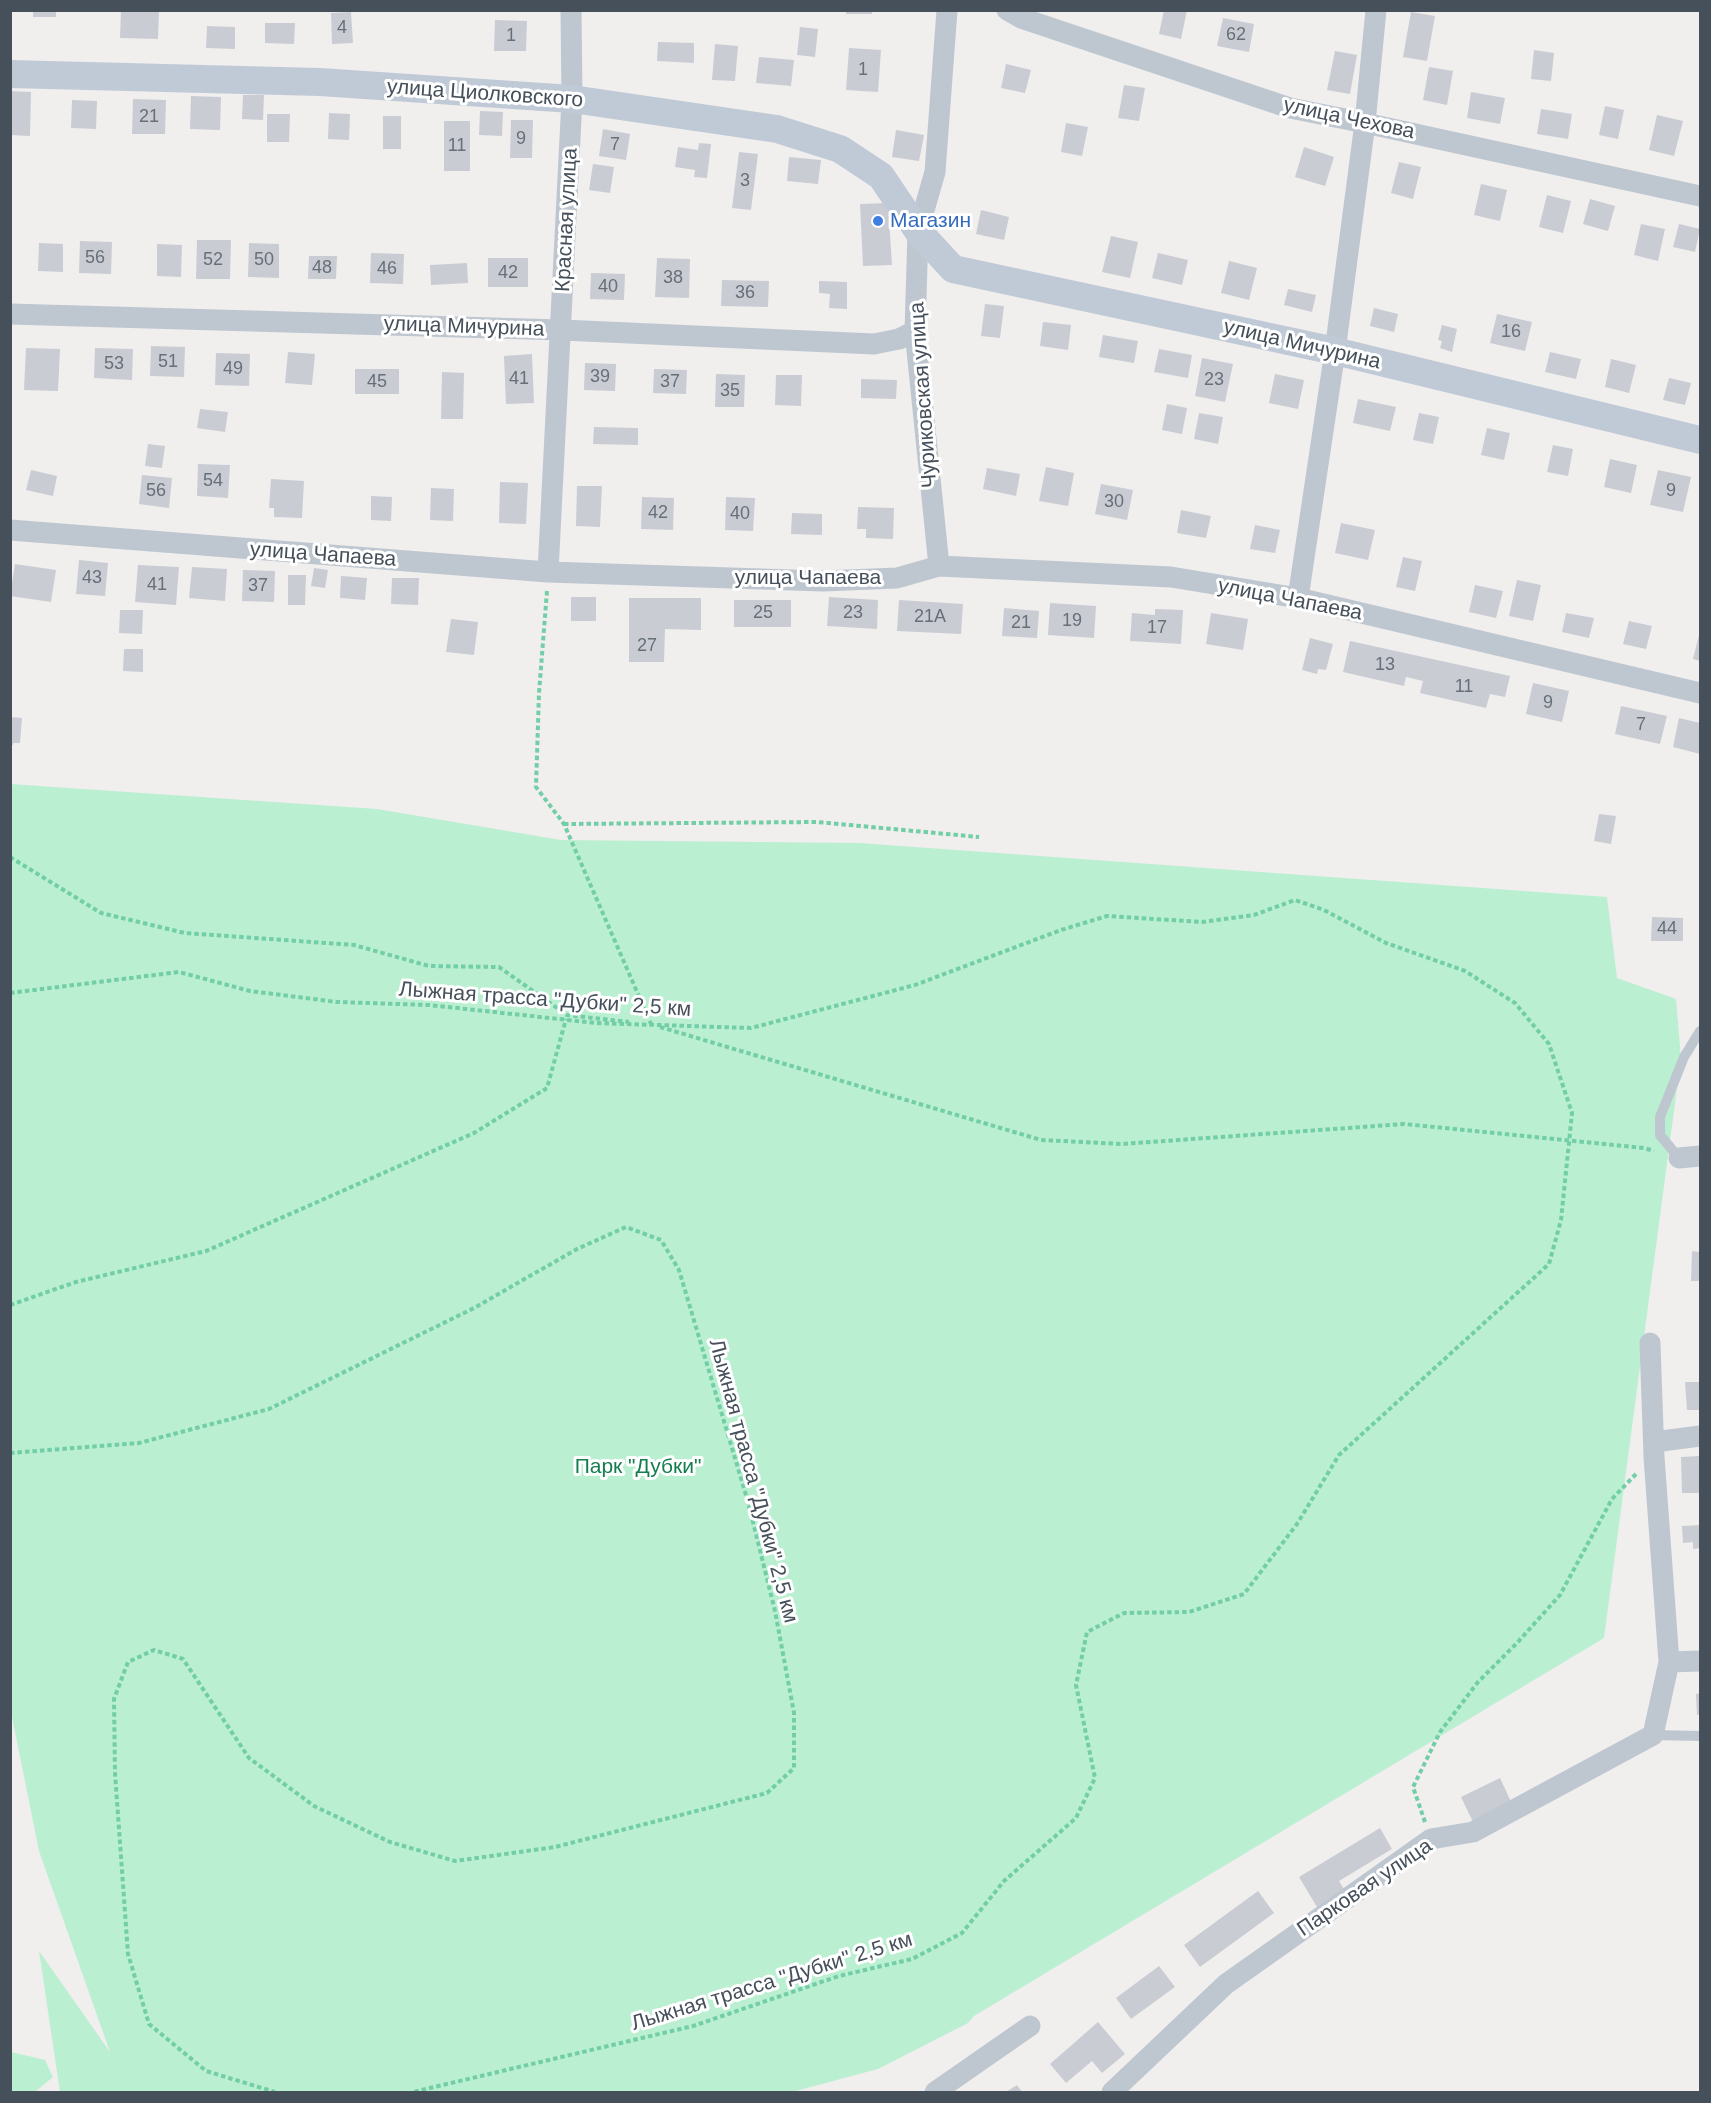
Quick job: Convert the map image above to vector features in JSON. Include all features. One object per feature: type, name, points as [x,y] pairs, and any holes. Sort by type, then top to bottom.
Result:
[{"type":"street","name":"Красная улица","points":[[548,572],[572,99],[571,10]]},
{"type":"street","name":"Чуриковская улица","points":[[939,566],[915,331],[918,231],[935,172],[948,10]]},
{"type":"street","name":"улица Чехова","points":[[1007,10],[1021,18],[1290,108],[1701,196]]},
{"type":"street","points":[[1298,598],[1335,351],[1365,123],[1376,10]]},
{"type":"street","name":"улица Циолковского","points":[[10,74],[320,82],[572,99],[777,129],[840,149],[881,176],[918,231]]},
{"type":"street","name":"улица Мичурина","points":[[918,231],[953,269],[1335,351],[1701,440]]},
{"type":"street","name":"улица Мичурина","points":[[10,314],[562,330],[874,344],[899,339],[915,331]]},
{"type":"street","name":"улица Чапаева","points":[[10,530],[548,572],[823,581],[897,578],[939,566],[1171,577],[1298,598],[1701,693]]},
{"type":"street","points":[[1679,1158],[1701,1155]]},
{"type":"street","points":[[1650,1343],[1654,1449],[1669,1662],[1653,1735]]},
{"type":"street","points":[[1654,1449],[1701,1436]]},
{"type":"street","points":[[1669,1662],[1701,1661]]},
{"type":"street","name":"Парковая улица","points":[[1112,2092],[1226,1984],[1431,1839],[1473,1832],[1653,1735]]},
{"type":"street","points":[[935,2092],[1030,2026]]},
{"type":"lane","points":[[1679,1158],[1660,1135],[1660,1117],[1684,1057],[1701,1031]]},
{"type":"lane","points":[[1653,1735],[1701,1736]]},
{"type":"path","points":[[548,572],[538,693],[536,787],[564,824],[653,1025],[1041,1140],[1122,1144],[1404,1124],[1644,1148],[1679,1158]]},
{"type":"path","points":[[564,824],[817,822],[979,837]]},
{"type":"path","points":[[10,857],[101,913],[185,933],[354,945],[429,966],[499,967],[566,1018],[547,1088],[474,1133],[206,1251],[76,1282],[10,1305]]},
{"type":"path","name":"Лыжная трасса \"Дубки\" 2,5 км","points":[[10,993],[179,972],[250,991],[337,1002],[429,1005],[653,1025],[751,1028],[915,986],[1061,930],[1107,916],[1202,922],[1254,915],[1295,900],[1324,910],[1386,943],[1465,971],[1515,1003],[1549,1044],[1572,1113],[1561,1220],[1549,1264],[1340,1455],[1297,1524],[1244,1594],[1189,1612],[1124,1613],[1087,1632],[1076,1685],[1095,1778],[1076,1818],[1004,1881],[962,1933],[912,1959],[839,1976],[693,2026],[413,2092]]},
{"type":"path","name":"Лыжная трасса \"Дубки\" 2,5 км","points":[[10,1453],[139,1443],[269,1409],[474,1308],[577,1249],[626,1227],[661,1240],[679,1270],[748,1502],[775,1611],[794,1713],[794,1768],[766,1793],[555,1847],[455,1860],[390,1842],[314,1806],[249,1758],[183,1659],[154,1650],[128,1662],[114,1699],[115,1773],[128,1954],[149,2024],[206,2071],[275,2092]]},
{"type":"path","points":[[1431,1839],[1413,1787],[1440,1732],[1478,1682],[1518,1643],[1560,1595],[1612,1499],[1654,1449]]},
{"type":"green space","name":"Парк \"Дубки\"","points":[[10,784],[377,809],[561,840],[860,843],[1607,897],[1617,978],[1676,999],[1681,1058],[1604,1638],[974,2016],[968,2023],[878,2069],[792,2092],[60,2092],[39,1951],[110,2052],[39,1851],[11,1712]]},
{"type":"green space","points":[[11,2052],[45,2060],[53,2077],[35,2092],[11,2092]]},
{"type":"building","points":[[33,10],[56,10],[56,17],[33,17]]},
{"type":"building","points":[[121,10],[159,10],[158,39],[120,38]]},
{"type":"building","points":[[846,10],[872,10],[872,14],[846,14]]},
{"type":"building","points":[[1164,10],[1187,10],[1181,39],[1159,34]]},
{"type":"building","points":[[351,12],[353,43],[332,44],[331,13]]},
{"type":"building","points":[[1411,12],[1435,16],[1427,61],[1403,57]]},
{"type":"building","points":[[1223,18],[1254,24],[1249,52],[1217,46]]},
{"type":"building","points":[[495,20],[527,21],[526,51],[494,51]]},
{"type":"building","points":[[265,23],[295,23],[294,44],[265,43]]},
{"type":"building","points":[[207,26],[235,27],[235,49],[206,48]]},
{"type":"building","points":[[800,27],[818,29],[815,57],[797,55]]},
{"type":"building","points":[[658,42],[694,43],[694,63],[657,61]]},
{"type":"building","points":[[715,44],[738,46],[735,81],[712,80]]},
{"type":"building","points":[[849,48],[881,50],[878,92],[846,90]]},
{"type":"building","points":[[1534,50],[1554,53],[1551,81],[1531,79]]},
{"type":"building","points":[[1335,51],[1357,55],[1350,94],[1327,90]]},
{"type":"building","points":[[759,57],[794,60],[791,86],[756,83]]},
{"type":"building","points":[[1006,64],[1031,70],[1025,93],[1001,88]]},
{"type":"building","points":[[1429,67],[1453,71],[1447,105],[1423,100]]},
{"type":"building","points":[[1124,85],[1145,88],[1139,121],[1118,118]]},
{"type":"building","points":[[10,91],[31,92],[30,136],[10,135]]},
{"type":"building","points":[[1471,92],[1505,98],[1500,124],[1467,118]]},
{"type":"building","points":[[243,95],[264,95],[263,120],[242,119]]},
{"type":"building","points":[[191,96],[221,97],[220,130],[190,129]]},
{"type":"building","points":[[133,99],[166,100],[165,134],[132,134]]},
{"type":"building","points":[[72,100],[97,101],[96,129],[71,128]]},
{"type":"building","points":[[1605,106],[1624,110],[1618,139],[1599,135]]},
{"type":"building","points":[[1541,109],[1572,114],[1568,139],[1537,134]]},
{"type":"building","points":[[480,111],[503,112],[502,136],[479,135]]},
{"type":"building","points":[[329,113],[350,114],[349,140],[328,139]]},
{"type":"building","points":[[267,114],[290,114],[289,142],[267,142]]},
{"type":"building","points":[[1657,115],[1683,121],[1674,156],[1649,150]]},
{"type":"building","points":[[383,116],[401,116],[401,149],[383,149]]},
{"type":"building","points":[[511,120],[533,120],[532,158],[510,158]]},
{"type":"building","points":[[444,121],[470,121],[470,171],[444,171]]},
{"type":"building","points":[[1066,123],[1088,127],[1082,156],[1061,152]]},
{"type":"building","points":[[603,129],[630,134],[626,160],[599,156]]},
{"type":"building","points":[[896,130],[924,135],[919,161],[892,157]]},
{"type":"building","points":[[699,143],[711,144],[707,178],[694,177],[695,170],[675,167],[678,147],[698,150]]},
{"type":"building","points":[[1304,147],[1334,157],[1325,186],[1295,177]]},
{"type":"building","points":[[739,152],[758,154],[751,210],[732,208]]},
{"type":"building","points":[[789,157],[821,160],[818,184],[787,181]]},
{"type":"building","points":[[1399,162],[1421,167],[1413,199],[1391,193]]},
{"type":"building","points":[[593,164],[614,167],[610,193],[589,190]]},
{"type":"building","points":[[1481,184],[1507,190],[1500,221],[1474,215]]},
{"type":"building","points":[[1547,195],[1571,201],[1563,233],[1539,227]]},
{"type":"building","points":[[1590,199],[1615,206],[1608,231],[1583,224]]},
{"type":"building","points":[[888,203],[892,265],[863,266],[860,204]]},
{"type":"building","points":[[981,210],[1009,217],[1004,240],[976,234]]},
{"type":"building","points":[[1641,224],[1665,229],[1658,261],[1634,255]]},
{"type":"building","points":[[1679,224],[1700,229],[1695,252],[1673,247]]},
{"type":"building","points":[[1111,236],[1138,242],[1130,278],[1102,272]]},
{"type":"building","points":[[197,240],[231,240],[230,279],[196,279]]},
{"type":"building","points":[[80,241],[112,242],[111,274],[79,273]]},
{"type":"building","points":[[39,243],[63,244],[63,272],[38,271]]},
{"type":"building","points":[[249,243],[279,244],[279,278],[248,277]]},
{"type":"building","points":[[157,244],[182,245],[181,277],[157,276]]},
{"type":"building","points":[[371,253],[404,254],[403,284],[370,283]]},
{"type":"building","points":[[1158,253],[1188,260],[1182,285],[1152,278]]},
{"type":"building","points":[[309,256],[337,256],[336,279],[308,279]]},
{"type":"building","points":[[488,258],[528,258],[528,287],[488,287]]},
{"type":"building","points":[[657,258],[690,259],[689,298],[655,297]]},
{"type":"building","points":[[1229,261],[1257,268],[1249,300],[1221,293]]},
{"type":"building","points":[[467,263],[468,283],[431,285],[430,265]]},
{"type":"building","points":[[591,273],[625,274],[624,300],[590,299]]},
{"type":"building","points":[[722,280],[769,281],[768,307],[721,306]]},
{"type":"building","points":[[819,281],[847,282],[847,309],[829,308],[830,294],[819,293]]},
{"type":"building","points":[[1288,289],[1316,295],[1312,312],[1284,305]]},
{"type":"building","points":[[985,304],[1004,306],[1000,338],[981,336]]},
{"type":"building","points":[[1374,308],[1398,314],[1394,332],[1370,326]]},
{"type":"building","points":[[1497,314],[1532,322],[1525,351],[1490,343]]},
{"type":"building","points":[[1043,322],[1071,325],[1068,350],[1040,346]]},
{"type":"building","points":[[1442,325],[1457,329],[1452,352],[1440,348],[1442,341],[1438,340]]},
{"type":"building","points":[[1103,335],[1138,341],[1134,363],[1099,357]]},
{"type":"building","points":[[151,346],[185,347],[184,377],[150,376]]},
{"type":"building","points":[[26,348],[60,349],[58,391],[24,390]]},
{"type":"building","points":[[95,348],[133,349],[132,380],[94,378]]},
{"type":"building","points":[[1159,349],[1192,355],[1188,378],[1154,372]]},
{"type":"building","points":[[288,352],[315,354],[312,385],[285,383]]},
{"type":"building","points":[[1550,352],[1581,359],[1576,379],[1545,372]]},
{"type":"building","points":[[216,353],[250,354],[249,386],[215,385]]},
{"type":"building","points":[[532,354],[534,403],[506,404],[504,356]]},
{"type":"building","points":[[1202,358],[1233,364],[1225,402],[1195,396]]},
{"type":"building","points":[[1611,359],[1636,365],[1629,393],[1605,387]]},
{"type":"building","points":[[585,363],[616,364],[615,391],[584,390]]},
{"type":"building","points":[[355,369],[399,369],[399,394],[355,394]]},
{"type":"building","points":[[654,369],[687,370],[686,394],[653,393]]},
{"type":"building","points":[[442,372],[464,373],[463,419],[441,419]]},
{"type":"building","points":[[716,374],[745,375],[744,407],[715,407]]},
{"type":"building","points":[[1275,374],[1304,380],[1298,409],[1269,403]]},
{"type":"building","points":[[776,375],[802,375],[801,406],[775,405]]},
{"type":"building","points":[[1669,378],[1691,383],[1685,405],[1663,400]]},
{"type":"building","points":[[861,379],[897,380],[896,399],[861,398]]},
{"type":"building","points":[[1358,399],[1396,407],[1390,431],[1353,423]]},
{"type":"building","points":[[1167,404],[1187,408],[1182,434],[1162,430]]},
{"type":"building","points":[[200,409],[228,412],[225,432],[197,428]]},
{"type":"building","points":[[1199,413],[1223,417],[1218,444],[1194,439]]},
{"type":"building","points":[[1419,413],[1439,417],[1433,444],[1413,440]]},
{"type":"building","points":[[594,427],[638,428],[638,445],[593,444]]},
{"type":"building","points":[[1487,428],[1510,433],[1504,460],[1481,455]]},
{"type":"building","points":[[148,444],[165,446],[162,468],[145,466]]},
{"type":"building","points":[[1553,445],[1573,449],[1568,476],[1547,472]]},
{"type":"building","points":[[1610,459],[1637,465],[1631,493],[1604,487]]},
{"type":"building","points":[[198,464],[230,465],[228,498],[197,496]]},
{"type":"building","points":[[1046,467],[1074,473],[1068,506],[1039,501]]},
{"type":"building","points":[[987,468],[1020,474],[1016,496],[983,489]]},
{"type":"building","points":[[31,470],[57,476],[53,496],[26,490]]},
{"type":"building","points":[[1658,470],[1691,477],[1683,512],[1650,505]]},
{"type":"building","points":[[142,475],[172,478],[169,508],[139,504]]},
{"type":"building","points":[[271,479],[304,481],[302,518],[274,517],[274,508],[269,508]]},
{"type":"building","points":[[500,482],[528,483],[526,524],[499,523]]},
{"type":"building","points":[[1101,484],[1133,490],[1127,520],[1095,514]]},
{"type":"building","points":[[577,486],[602,486],[600,527],[576,526]]},
{"type":"building","points":[[431,488],[454,489],[453,521],[430,520]]},
{"type":"building","points":[[371,496],[392,497],[391,521],[371,520]]},
{"type":"building","points":[[642,497],[674,498],[673,530],[641,529]]},
{"type":"building","points":[[726,497],[755,498],[753,531],[725,530]]},
{"type":"building","points":[[858,507],[894,508],[893,539],[866,538],[866,529],[857,529]]},
{"type":"building","points":[[1181,510],[1211,516],[1206,538],[1177,533]]},
{"type":"building","points":[[792,513],[822,514],[822,535],[791,534]]},
{"type":"building","points":[[1341,523],[1375,530],[1368,560],[1335,553]]},
{"type":"building","points":[[1255,525],[1280,530],[1275,553],[1250,549]]},
{"type":"building","points":[[1403,557],[1422,561],[1415,591],[1396,587]]},
{"type":"building","points":[[79,560],[108,563],[105,596],[76,594]]},
{"type":"building","points":[[15,564],[56,570],[51,602],[10,596]]},
{"type":"building","points":[[138,565],[179,567],[176,605],[135,602]]},
{"type":"building","points":[[192,567],[227,569],[225,601],[189,598]]},
{"type":"building","points":[[314,568],[328,570],[325,588],[311,586]]},
{"type":"building","points":[[243,570],[275,571],[274,602],[242,601]]},
{"type":"building","points":[[288,575],[306,575],[305,605],[288,605]]},
{"type":"building","points":[[341,576],[367,578],[365,600],[340,598]]},
{"type":"building","points":[[392,578],[419,578],[418,605],[391,604]]},
{"type":"building","points":[[1517,580],[1541,585],[1533,621],[1509,616]]},
{"type":"building","points":[[1475,585],[1503,591],[1496,618],[1469,612]]},
{"type":"building","points":[[571,597],[596,597],[596,621],[571,621]]},
{"type":"building","points":[[829,597],[878,600],[877,629],[827,626]]},
{"type":"building","points":[[629,598],[701,598],[701,630],[665,629],[664,662],[629,662]]},
{"type":"building","points":[[734,600],[791,600],[791,627],[734,627]]},
{"type":"building","points":[[899,600],[963,604],[961,634],[897,631]]},
{"type":"building","points":[[1050,603],[1096,606],[1094,638],[1048,635]]},
{"type":"building","points":[[1004,608],[1039,611],[1037,638],[1002,636]]},
{"type":"building","points":[[1155,609],[1183,610],[1181,644],[1130,641],[1132,613],[1155,615]]},
{"type":"building","points":[[120,610],[143,610],[142,634],[119,633]]},
{"type":"building","points":[[1211,613],[1248,619],[1243,650],[1206,644]]},
{"type":"building","points":[[1566,613],[1594,618],[1589,638],[1562,632]]},
{"type":"building","points":[[451,619],[478,622],[474,655],[446,652]]},
{"type":"building","points":[[1629,621],[1652,626],[1646,649],[1623,644]]},
{"type":"building","points":[[1700,631],[1700,661],[1693,659]]},
{"type":"building","points":[[1310,638],[1333,644],[1326,670],[1318,669],[1317,674],[1302,670]]},
{"type":"building","points":[[1350,641],[1510,676],[1505,697],[1490,694],[1486,708],[1420,693],[1423,681],[1406,677],[1404,686],[1343,672]]},
{"type":"building","points":[[124,649],[143,649],[143,672],[123,671]]},
{"type":"building","points":[[1533,683],[1569,691],[1562,722],[1526,714]]},
{"type":"building","points":[[1621,706],[1667,716],[1660,744],[1615,734]]},
{"type":"building","points":[[10,717],[22,718],[20,743],[13,743],[13,745],[10,745]]},
{"type":"building","points":[[1679,718],[1700,723],[1700,754],[1673,747]]},
{"type":"building","points":[[1599,814],[1616,816],[1611,844],[1594,841]]},
{"type":"building","points":[[1652,917],[1683,918],[1683,941],[1651,941]]},
{"type":"building","points":[[1692,1251],[1700,1252],[1700,1281],[1691,1281]]},
{"type":"building","points":[[1685,1382],[1700,1382],[1700,1410],[1687,1410]]},
{"type":"building","points":[[1700,1456],[1700,1493],[1682,1493],[1681,1457]]},
{"type":"building","points":[[1700,1525],[1700,1548],[1693,1549],[1693,1542],[1683,1543],[1682,1526]]},
{"type":"building","points":[[1700,1693],[1700,1714],[1697,1715],[1696,1694]]},
{"type":"building","points":[[1500,1778],[1513,1806],[1474,1824],[1461,1797]]},
{"type":"building","points":[[1380,1828],[1392,1849],[1339,1881],[1345,1891],[1317,1907],[1299,1877]]},
{"type":"building","points":[[1258,1891],[1274,1913],[1200,1967],[1184,1945]]},
{"type":"building","points":[[1159,1966],[1175,1987],[1131,2019],[1116,1998]]},
{"type":"building","points":[[1098,2022],[1125,2054],[1102,2073],[1092,2061],[1066,2083],[1050,2064]]},
{"type":"building","points":[[1017,2085],[1022,2092],[1006,2092]]},
{"type":"place","name":"Магазин","points":[[878,221]]}]
